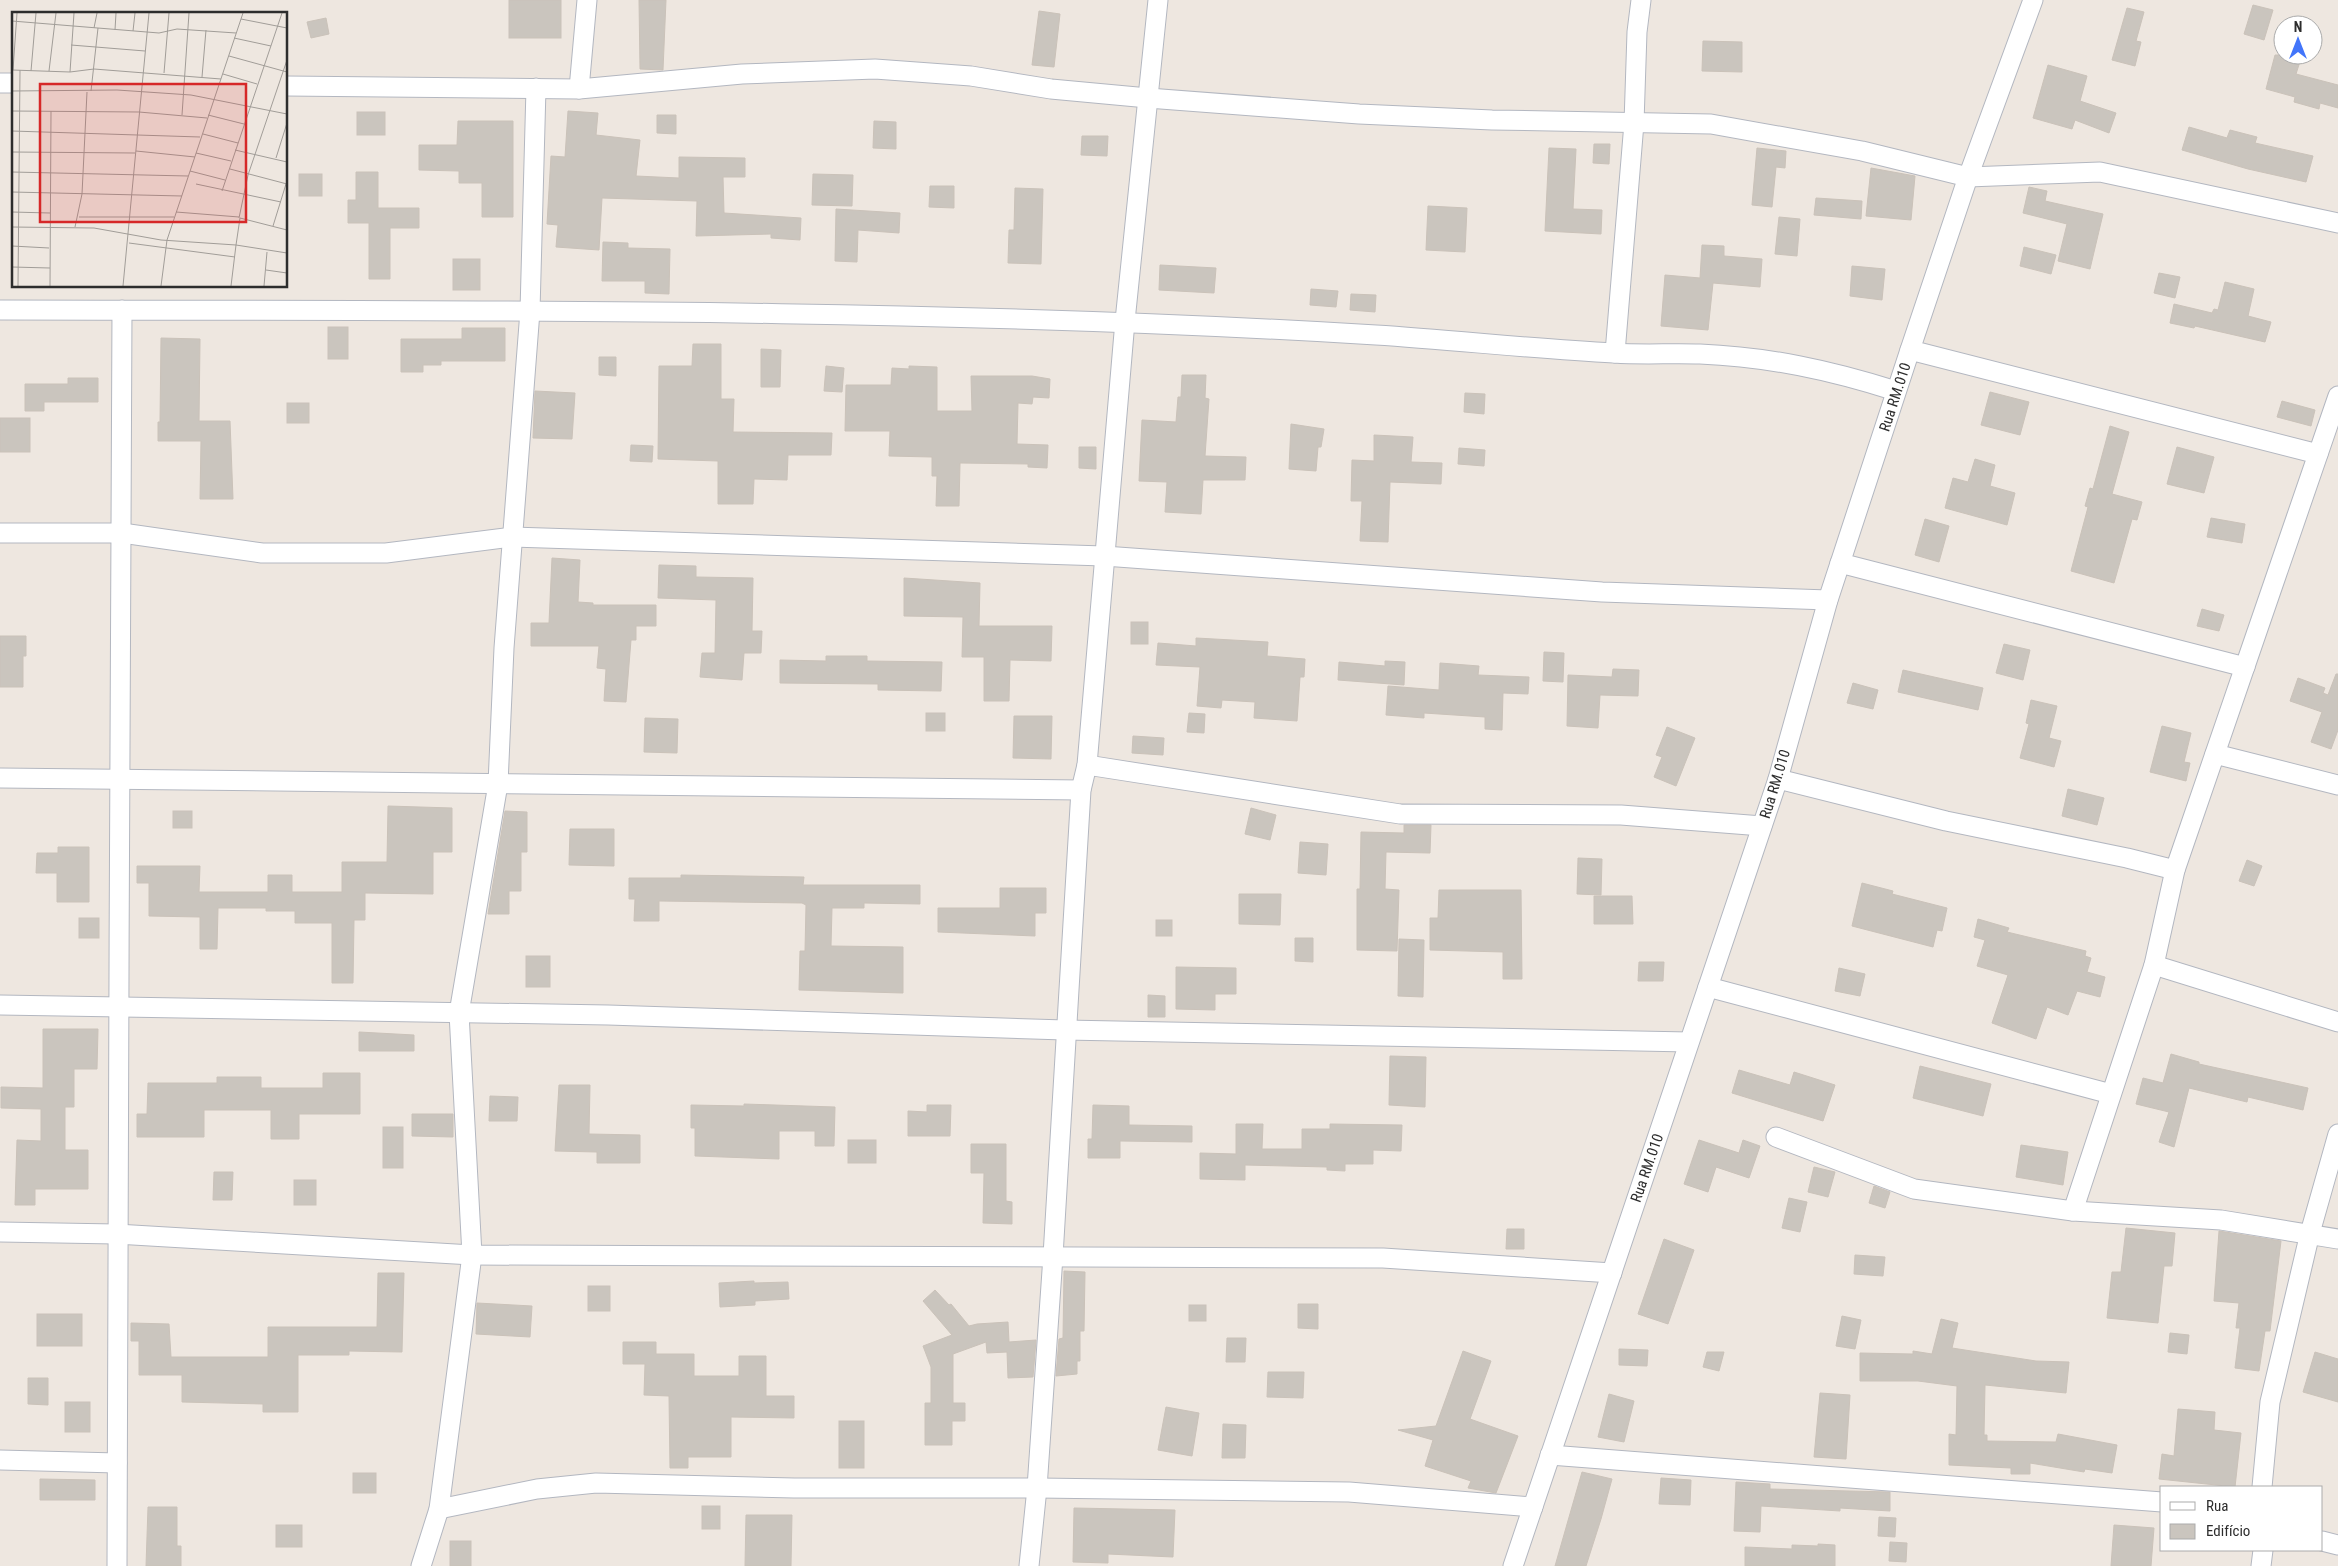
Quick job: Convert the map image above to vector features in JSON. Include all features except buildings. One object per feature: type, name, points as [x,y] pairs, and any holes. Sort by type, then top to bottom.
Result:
[{"type":"street","points":[[578,89],[587,0]]},
{"type":"street","points":[[1029,1566],[1037,1488],[1053,1256],[1065,1030],[1081,790],[1087,765],[1125,321],[1158,0]]},
{"type":"street","points":[[1615,353],[1634,124],[1637,32],[1641,0]]},
{"type":"street","name":"Rua RM.010","points":[[1513,1566],[1778,779],[1828,600],[1896,391],[1968,177],[2033,0]]},
{"type":"street","points":[[288,86],[578,89],[742,74],[875,69],[971,76],[1052,89],[1148,98],[1358,114],[1634,124],[1711,124],[1862,152],[1968,177],[2100,172],[2338,223]]},
{"type":"street","points":[[421,1566],[439,1509],[472,1255],[459,1013],[498,784],[504,648],[530,311],[536,88]]},
{"type":"street","points":[[0,310],[530,311],[1125,321],[1426,338],[1615,353],[1703,354],[1801,365],[1841,373],[1896,391]]},
{"type":"street","points":[[117,1566],[116,1234],[121,780],[122,310]]},
{"type":"street","points":[[1910,350],[2318,454]]},
{"type":"street","points":[[2073,1211],[2154,965],[2175,870],[2338,396]]},
{"type":"street","points":[[0,532],[122,534],[262,553],[386,553],[512,537],[1104,556],[1602,592],[1828,600]]},
{"type":"street","points":[[1840,563],[2245,667]]},
{"type":"street","points":[[2215,754],[2338,786]]},
{"type":"street","points":[[1087,765],[1400,814],[1621,815],[1762,826]]},
{"type":"street","points":[[0,778],[1081,790]]},
{"type":"street","points":[[1778,779],[1946,821],[2127,858],[2175,870]]},
{"type":"street","points":[[2154,965],[2338,1022]]},
{"type":"street","points":[[1708,987],[2112,1094]]},
{"type":"street","points":[[0,1005],[608,1015],[1065,1030],[1689,1042]]},
{"type":"street","points":[[2262,1486],[2270,1402],[2310,1233],[2338,1134]]},
{"type":"street","points":[[1776,1137],[1914,1189],[2073,1211],[2221,1220],[2338,1239]]},
{"type":"street","points":[[0,1232],[116,1234],[472,1255],[1383,1258],[1612,1273]]},
{"type":"street","points":[[1550,1455],[2160,1502]]},
{"type":"street","points":[[0,1460],[117,1462]]},
{"type":"street","points":[[439,1509],[537,1489],[596,1483],[794,1488],[1037,1488],[1349,1492],[1533,1507]]},
{"type":"street","points":[[2323,1541],[2338,1545]]},
{"type":"street","points":[[2261,1566],[2264,1551]]}]
